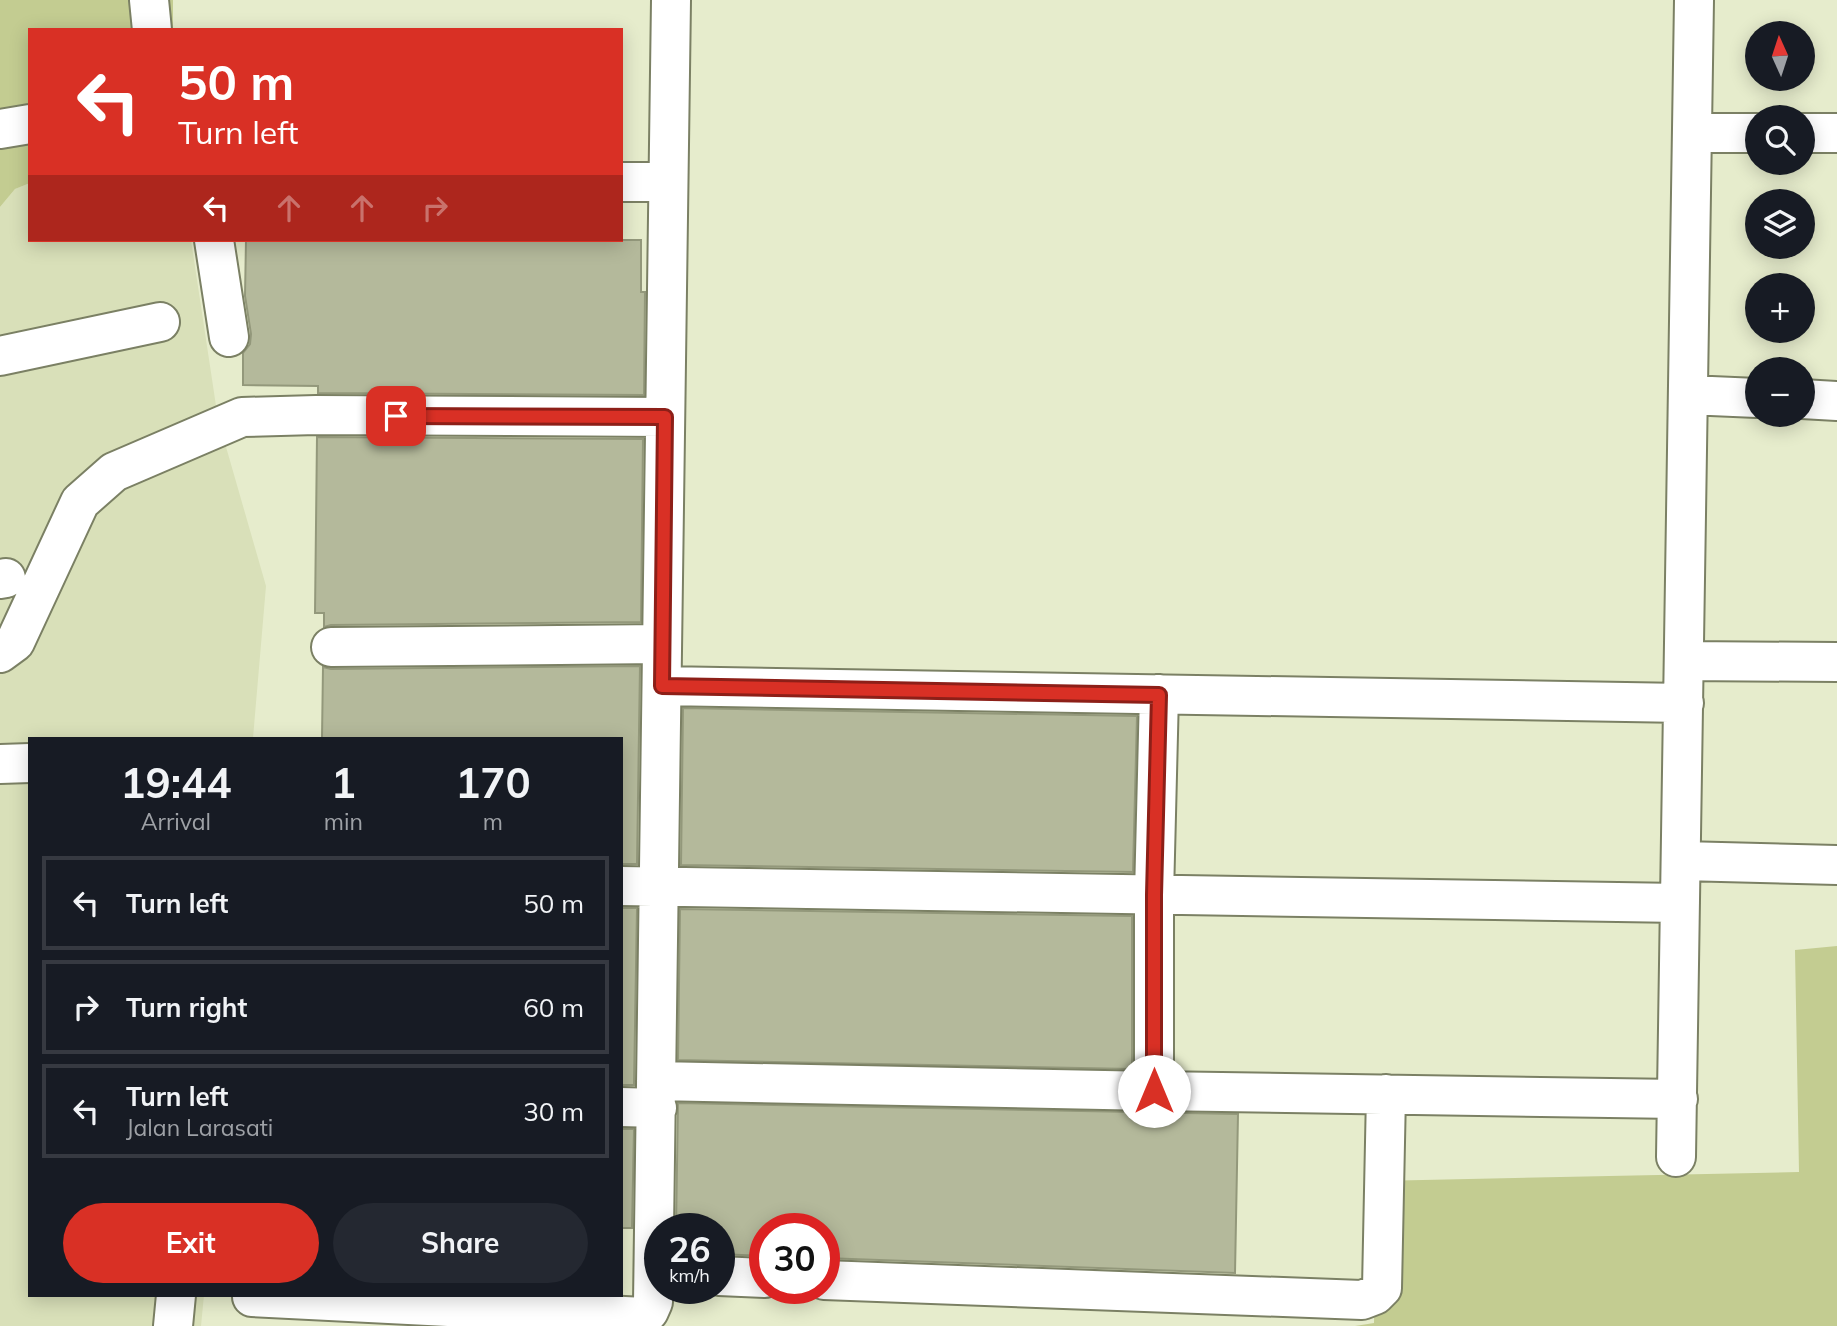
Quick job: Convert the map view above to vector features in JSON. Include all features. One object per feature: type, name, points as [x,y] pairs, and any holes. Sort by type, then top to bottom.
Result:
[{"type":"street","points":[[149,0],[152,28]]},
{"type":"street","points":[[653,1213],[645,1099],[659,888],[671,0]]},
{"type":"street","points":[[1676,1157],[1695,0]]},
{"type":"street","points":[[0,129],[28,124]]},
{"type":"street","points":[[1692,132],[1745,133]]},
{"type":"street","points":[[1815,133],[1837,133]]},
{"type":"street","points":[[623,182],[668,182]]},
{"type":"street","points":[[214,242],[229,337]]},
{"type":"street","points":[[0,356],[160,322]]},
{"type":"street","points":[[1688,395],[1745,397]]},
{"type":"street","points":[[1815,400],[1837,401]]},
{"type":"street","points":[[0,653],[15,642],[80,502],[114,472],[242,417],[665,417]]},
{"type":"street","points":[[331,647],[663,644]]},
{"type":"street","points":[[1684,661],[1837,662]]},
{"type":"street","points":[[662,686],[1684,703]]},
{"type":"street","points":[[1154,1091],[1154,895],[1159,695]]},
{"type":"street","points":[[0,764],[28,763]]},
{"type":"street","points":[[1682,861],[1837,865]]},
{"type":"street","points":[[623,886],[1680,903]]},
{"type":"street","points":[[645,1099],[1154,1091],[1678,1099]]},
{"type":"street","points":[[840,1281],[1362,1300],[1375,1295],[1382,1288],[1386,1094]]},
{"type":"street","points":[[173,1326],[176,1297]]},
{"type":"street","points":[[252,1297],[643,1317],[652,1304]]},
{"type":"shaded area","points":[[0,0],[173,0],[173,28],[28,28],[28,184],[15,189],[0,207]]},
{"type":"shaded area","points":[[28,184],[28,242],[191,242],[218,419],[266,586],[253,737],[28,737],[28,1297],[204,1297],[201,1326],[0,1326],[0,207],[15,189]]},
{"type":"shaded area","points":[[1837,946],[1837,1326],[1355,1326],[1374,1323],[1377,1181],[1799,1172],[1795,950]]},
{"type":"building","points":[[641,240],[641,292],[645,292],[644,395],[318,393],[318,386],[243,385],[243,353],[250,344],[251,334],[245,296],[246,242]]},
{"type":"building","points":[[317,437],[643,439],[641,622],[324,627],[324,613],[315,613]]},
{"type":"building","points":[[640,666],[637,864],[623,864],[623,737],[322,737],[323,667]]},
{"type":"building","points":[[683,708],[1137,716],[1133,872],[681,865]]},
{"type":"building","points":[[623,908],[637,908],[634,1085],[623,1085]]},
{"type":"building","points":[[680,909],[1132,916],[1132,1069],[678,1060]]},
{"type":"building","points":[[678,1103],[1238,1114],[1235,1273],[840,1259],[840,1213],[749,1213],[749,1255],[735,1255],[735,1213],[676,1213]]},
{"type":"building","points":[[623,1129],[634,1129],[632,1228],[623,1228]]},
{"type":"route","points":[[396,416],[665,417],[662,686],[1159,695],[1154,895],[1154,1091]]}]
